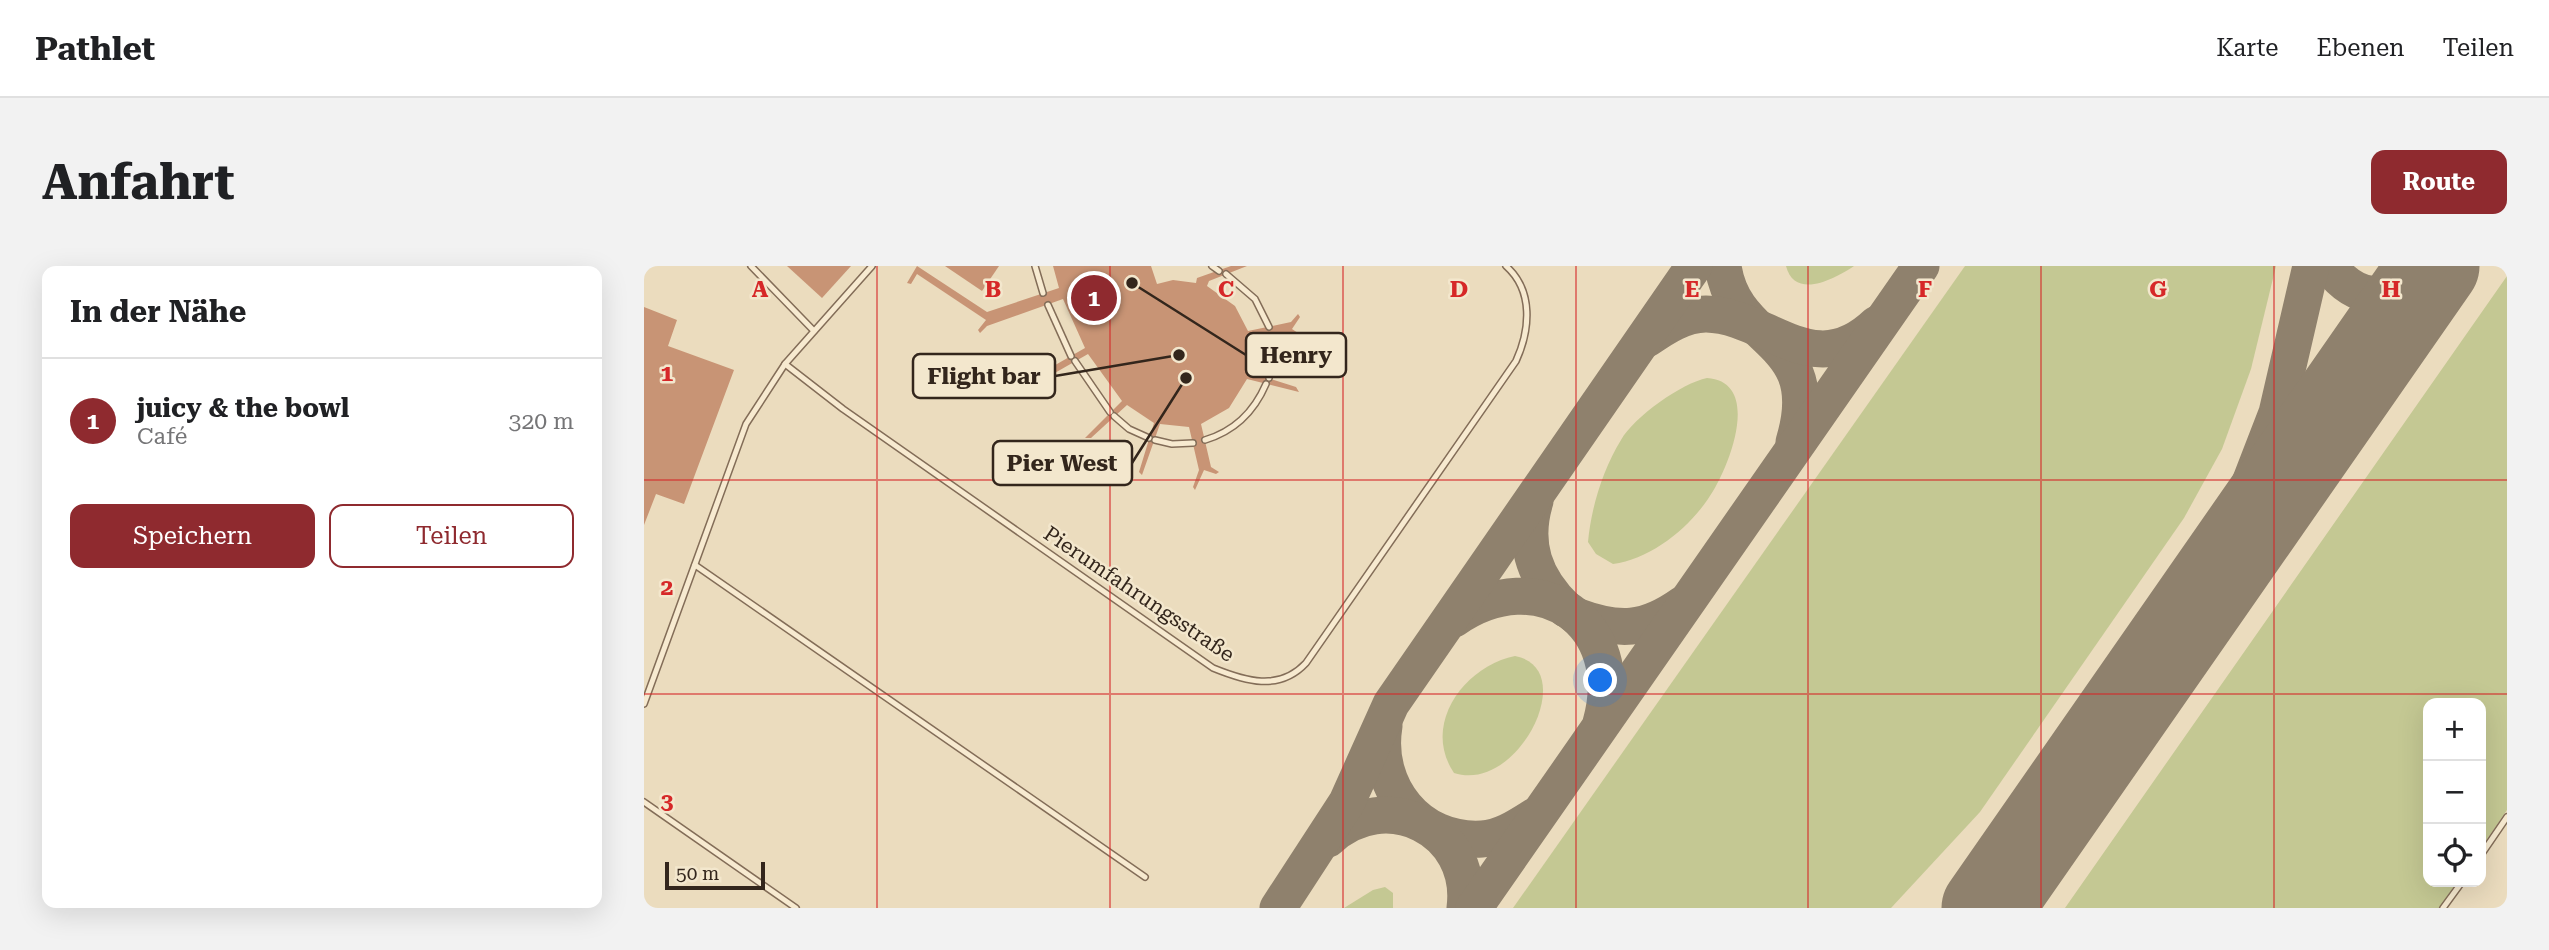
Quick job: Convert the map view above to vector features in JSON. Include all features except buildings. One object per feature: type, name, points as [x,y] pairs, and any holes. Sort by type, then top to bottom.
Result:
[{"type":"lane","points":[[751,266],[814,331]]},
{"type":"lane","points":[[644,704],[746,424],[785,364],[873,266]]},
{"type":"lane","points":[[1035,266],[1043,293]]},
{"type":"lane","points":[[1212,266],[1219,271]]},
{"type":"lane","name":"Pierumfahrungsstraße","points":[[785,364],[843,409],[1213,668],[1252,682],[1274,682],[1291,675],[1306,663],[1516,361],[1525,341],[1527,301],[1506,266]]},
{"type":"lane","points":[[1226,274],[1255,299],[1269,327]]},
{"type":"lane","points":[[1048,305],[1073,359],[1112,414],[1129,429],[1152,439],[1172,444],[1193,443]]},
{"type":"lane","points":[[1205,440],[1234,427],[1249,414],[1268,381],[1273,356],[1271,340]]},
{"type":"lane","points":[[695,565],[1144,877]]},
{"type":"lane","points":[[644,802],[796,908]]},
{"type":"lane","points":[[2486,848],[2507,817]]},
{"type":"lane","points":[[2444,908],[2459,887]]},
{"type":"green space","points":[[1786,266],[1854,266],[1827,281],[1807,285],[1791,277]]},
{"type":"green space","points":[[1965,266],[2276,266],[2251,369],[2222,449],[2184,518],[1980,812],[1891,908],[1513,908]]},
{"type":"green space","points":[[2507,276],[2507,810],[2486,841],[2486,698],[2423,698],[2423,887],[2454,887],[2439,908],[2065,908]]},
{"type":"green space","points":[[1707,378],[1724,383],[1734,395],[1738,411],[1732,449],[1716,486],[1690,522],[1678,532],[1640,556],[1613,564],[1596,554],[1588,542],[1599,489],[1615,451],[1627,431],[1647,412],[1672,394]]},
{"type":"green space","points":[[1515,656],[1534,665],[1542,682],[1542,704],[1533,727],[1519,748],[1500,765],[1478,774],[1454,773],[1445,754],[1443,735],[1453,700],[1465,684],[1480,672]]},
{"type":"green space","points":[[1385,887],[1393,893],[1393,908],[1344,908],[1373,890]]},
{"type":"taxiway","points":[[1278,908],[1347,802],[1391,704],[1694,266]]},
{"type":"taxiway","points":[[1723,266],[1731,292],[1743,313],[1788,361],[1798,381],[1801,407],[1794,442]]},
{"type":"taxiway","points":[[1474,908],[1921,266]]},
{"type":"taxiway","points":[[2150,675],[2243,501],[2277,413],[2311,266]]},
{"type":"taxiway","points":[[2329,266],[2350,287],[2372,294],[2396,292],[2423,281]]},
{"type":"taxiway","points":[[1647,339],[1682,319],[1706,314],[1729,317],[1811,348],[1832,348],[1854,341],[1877,324]]},
{"type":"taxiway","points":[[1535,501],[1530,532],[1534,560],[1546,585],[1566,609]]},
{"type":"taxiway","points":[[1454,619],[1486,602],[1517,596],[1545,600],[1570,611],[1589,631],[1602,656],[1606,687],[1601,723]]},
{"type":"taxiway","points":[[1576,616],[1606,625],[1631,626],[1656,620],[1683,604]]},
{"type":"taxiway","points":[[1384,726],[1386,770],[1405,806],[1420,821],[1459,838],[1482,839],[1503,834],[1535,816]]},
{"type":"taxiway","points":[[1961,908],[2008,861],[2076,781]]},
{"type":"taxiway","points":[[1328,839],[1351,823],[1375,816],[1399,816],[1422,824],[1441,837],[1456,856],[1464,880],[1465,908]]},
{"type":"runway","points":[[1987,908],[2434,266]]},
{"type":"place","name":"Henry","points":[[1132,283]]},
{"type":"place","name":"juicy & the bowl","points":[[1094,298]]},
{"type":"place","name":"Flight bar","points":[[1179,355]]},
{"type":"place","name":"Pier West","points":[[1186,378]]}]
